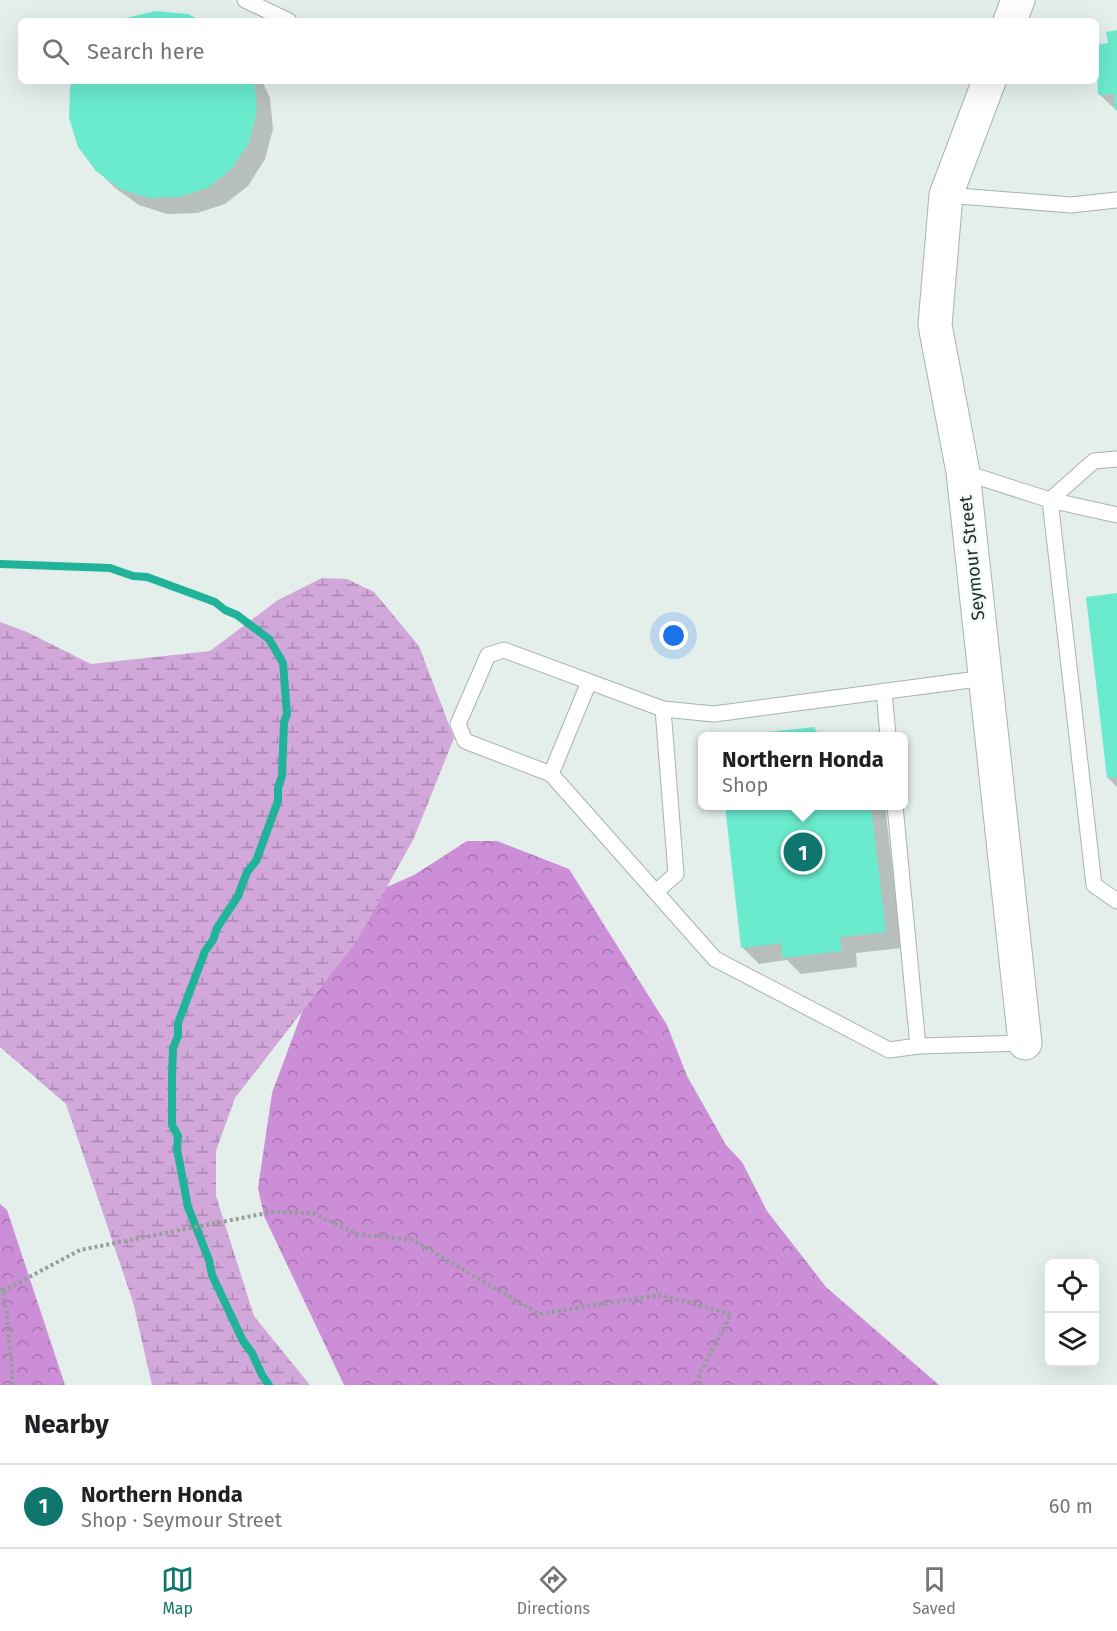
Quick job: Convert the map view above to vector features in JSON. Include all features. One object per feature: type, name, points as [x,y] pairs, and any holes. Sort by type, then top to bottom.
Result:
[{"type":"street","points":[[1011,18],[1018,0]]},
{"type":"street","name":"Seymour Street","points":[[988,84],[946,195],[935,325],[963,472],[1025,1043]]},
{"type":"lane","points":[[245,0],[283,18]]},
{"type":"lane","points":[[946,195],[1071,205],[1117,200]]},
{"type":"lane","points":[[1050,500],[1095,461],[1117,459]]},
{"type":"lane","points":[[963,472],[1050,500],[1117,515]]},
{"type":"lane","points":[[1050,500],[1094,885],[1117,901]]},
{"type":"lane","points":[[985,678],[714,714],[663,709],[504,651],[488,655],[458,724],[465,741],[551,774],[715,959],[889,1050],[918,1046],[1025,1043]]},
{"type":"lane","points":[[551,774],[589,682]]},
{"type":"lane","points":[[884,691],[888,732]]},
{"type":"lane","points":[[656,892],[676,874],[663,709]]},
{"type":"lane","points":[[895,810],[918,1046]]},
{"type":"path","points":[[13,1385],[8,1316],[2,1289],[80,1250],[272,1212],[312,1213],[357,1234],[413,1240],[538,1314],[660,1295],[731,1314],[699,1375],[701,1385]]},
{"type":"green space","points":[[322,578],[347,579],[374,592],[419,646],[454,738],[414,838],[357,941],[235,1098],[216,1151],[216,1196],[254,1316],[310,1385],[152,1385],[133,1302],[66,1104],[0,1047],[0,622],[27,632],[91,664],[210,651],[278,600]]},
{"type":"green space","points":[[467,841],[497,841],[569,869],[667,1025],[687,1076],[726,1145],[742,1162],[767,1211],[826,1287],[939,1385],[344,1385],[264,1216],[258,1188],[272,1093],[327,945],[362,898],[414,875]]},
{"type":"green space","points":[[0,1204],[7,1210],[65,1385],[0,1385]]},
{"type":"building","points":[[156,11],[188,14],[196,18],[125,18]]},
{"type":"building","points":[[1117,30],[1117,110],[1115,110],[1114,94],[1098,95],[1099,44],[1108,43],[1106,32]]},
{"type":"building","points":[[71,84],[254,84],[257,111],[249,143],[231,169],[208,188],[179,197],[149,198],[120,189],[96,171],[78,147],[69,118]]},
{"type":"building","points":[[1117,593],[1117,777],[1107,778],[1086,597]]},
{"type":"building","points":[[815,727],[816,732],[769,732]]},
{"type":"building","points":[[725,810],[871,810],[886,932],[840,937],[842,951],[782,958],[781,943],[741,948]]},
{"type":"waterway","points":[[0,564],[110,568],[133,576],[147,577],[215,602],[225,610],[237,615],[269,639],[283,663],[287,714],[284,722],[282,776],[278,788],[278,801],[256,861],[247,872],[238,896],[205,951],[178,1023],[178,1036],[173,1048],[172,1075],[172,1125],[178,1136],[177,1149],[188,1207],[209,1260],[212,1275],[243,1341],[269,1385]]},
{"type":"place","name":"Northern Honda","points":[[803,852]]}]
